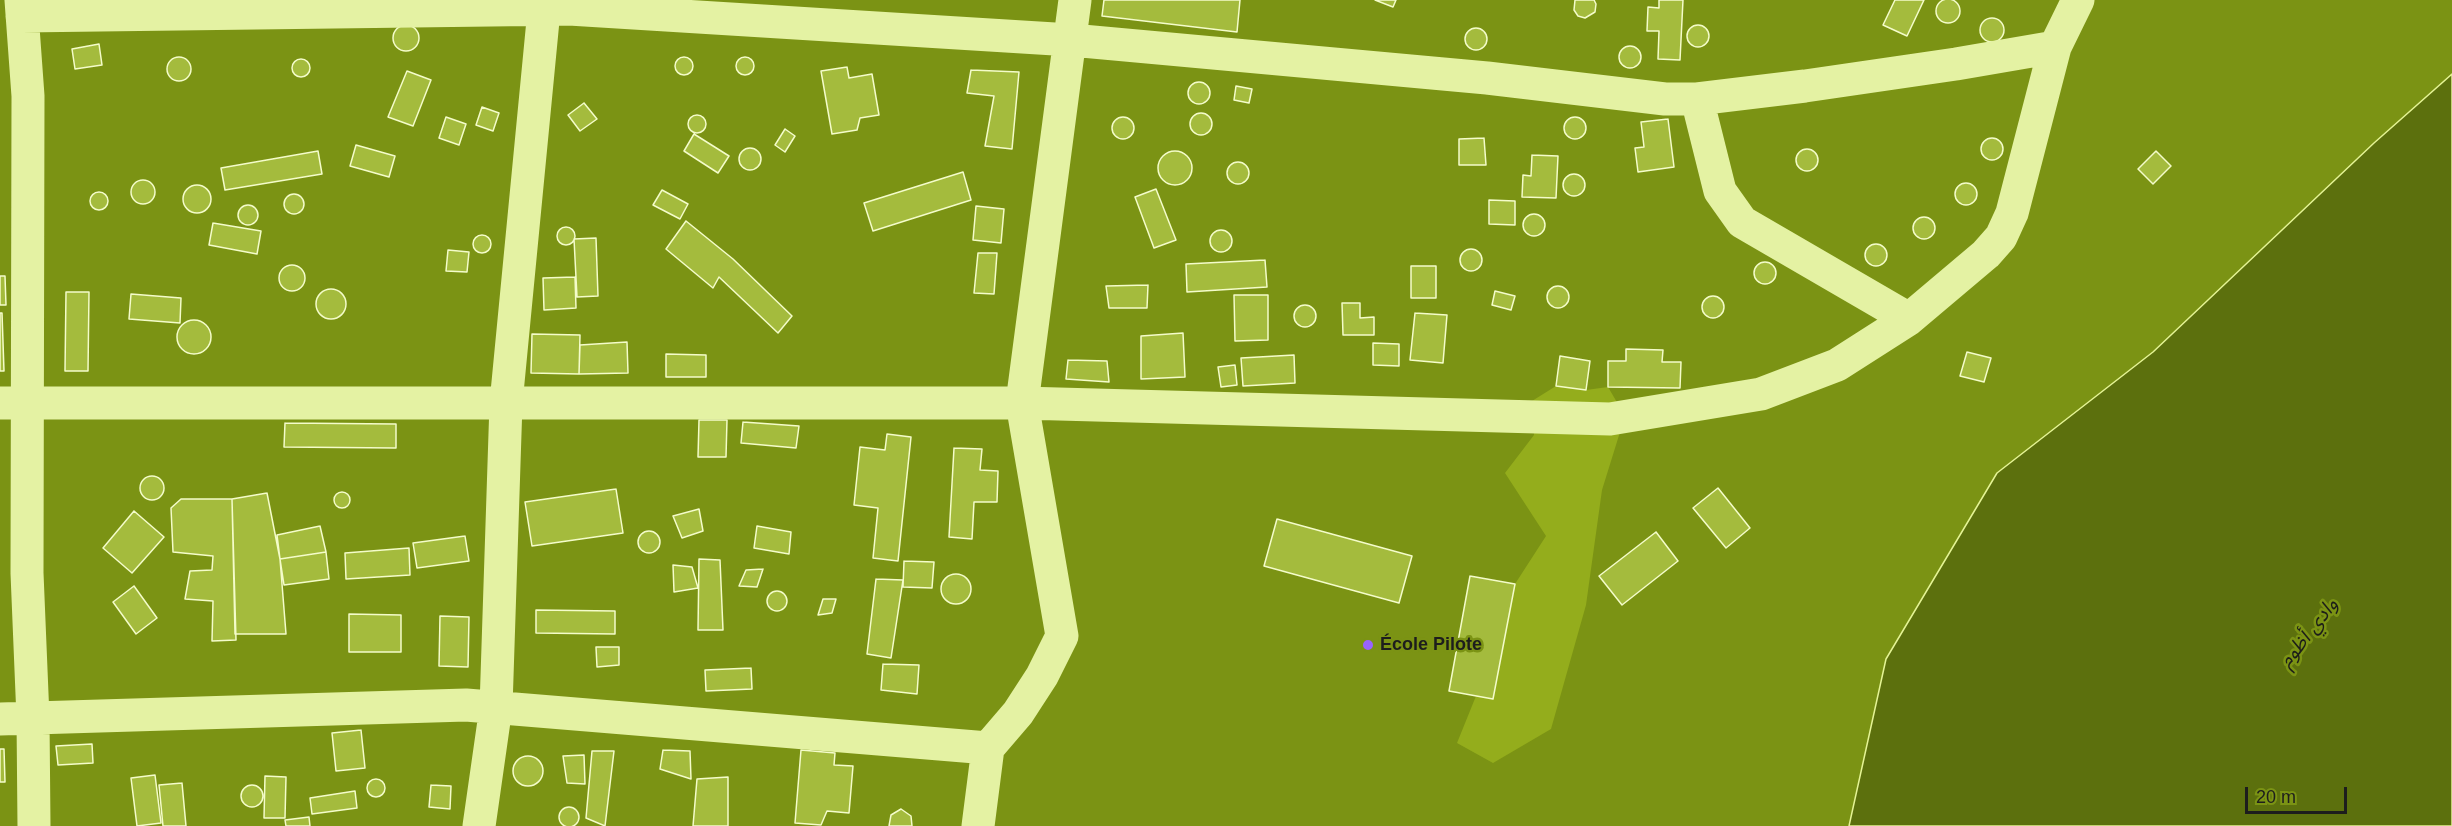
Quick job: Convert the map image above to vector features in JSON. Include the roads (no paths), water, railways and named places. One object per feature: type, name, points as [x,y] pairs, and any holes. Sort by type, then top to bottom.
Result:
[{"type":"street","points":[[978,826],[988,748],[1018,712],[1042,676],[1062,636],[1022,404],[1075,0]]},
{"type":"street","points":[[13,403],[1022,404],[1610,418],[1761,394],[1837,365],[1909,319],[1986,254],[2001,237],[2012,213],[2055,47],[2078,0]]},
{"type":"street","points":[[479,826],[496,707],[506,403],[561,6]]},
{"type":"street","points":[[34,826],[33,718],[27,573],[13,403],[28,96],[21,8],[561,6],[1071,40],[1487,78],[1665,99],[1697,99],[1817,85],[2055,47]]},
{"type":"street","points":[[1697,99],[1720,191],[1742,222],[1909,319]]},
{"type":"street","points":[[0,719],[466,705],[988,748]]},
{"type":"water","name":"وادي أظوم","points":[[2452,74],[2452,826],[1849,826],[1886,659],[1997,473],[2153,352],[2374,143]]},
{"type":"place","name":"École Pilote","points":[[1368,645]]}]
